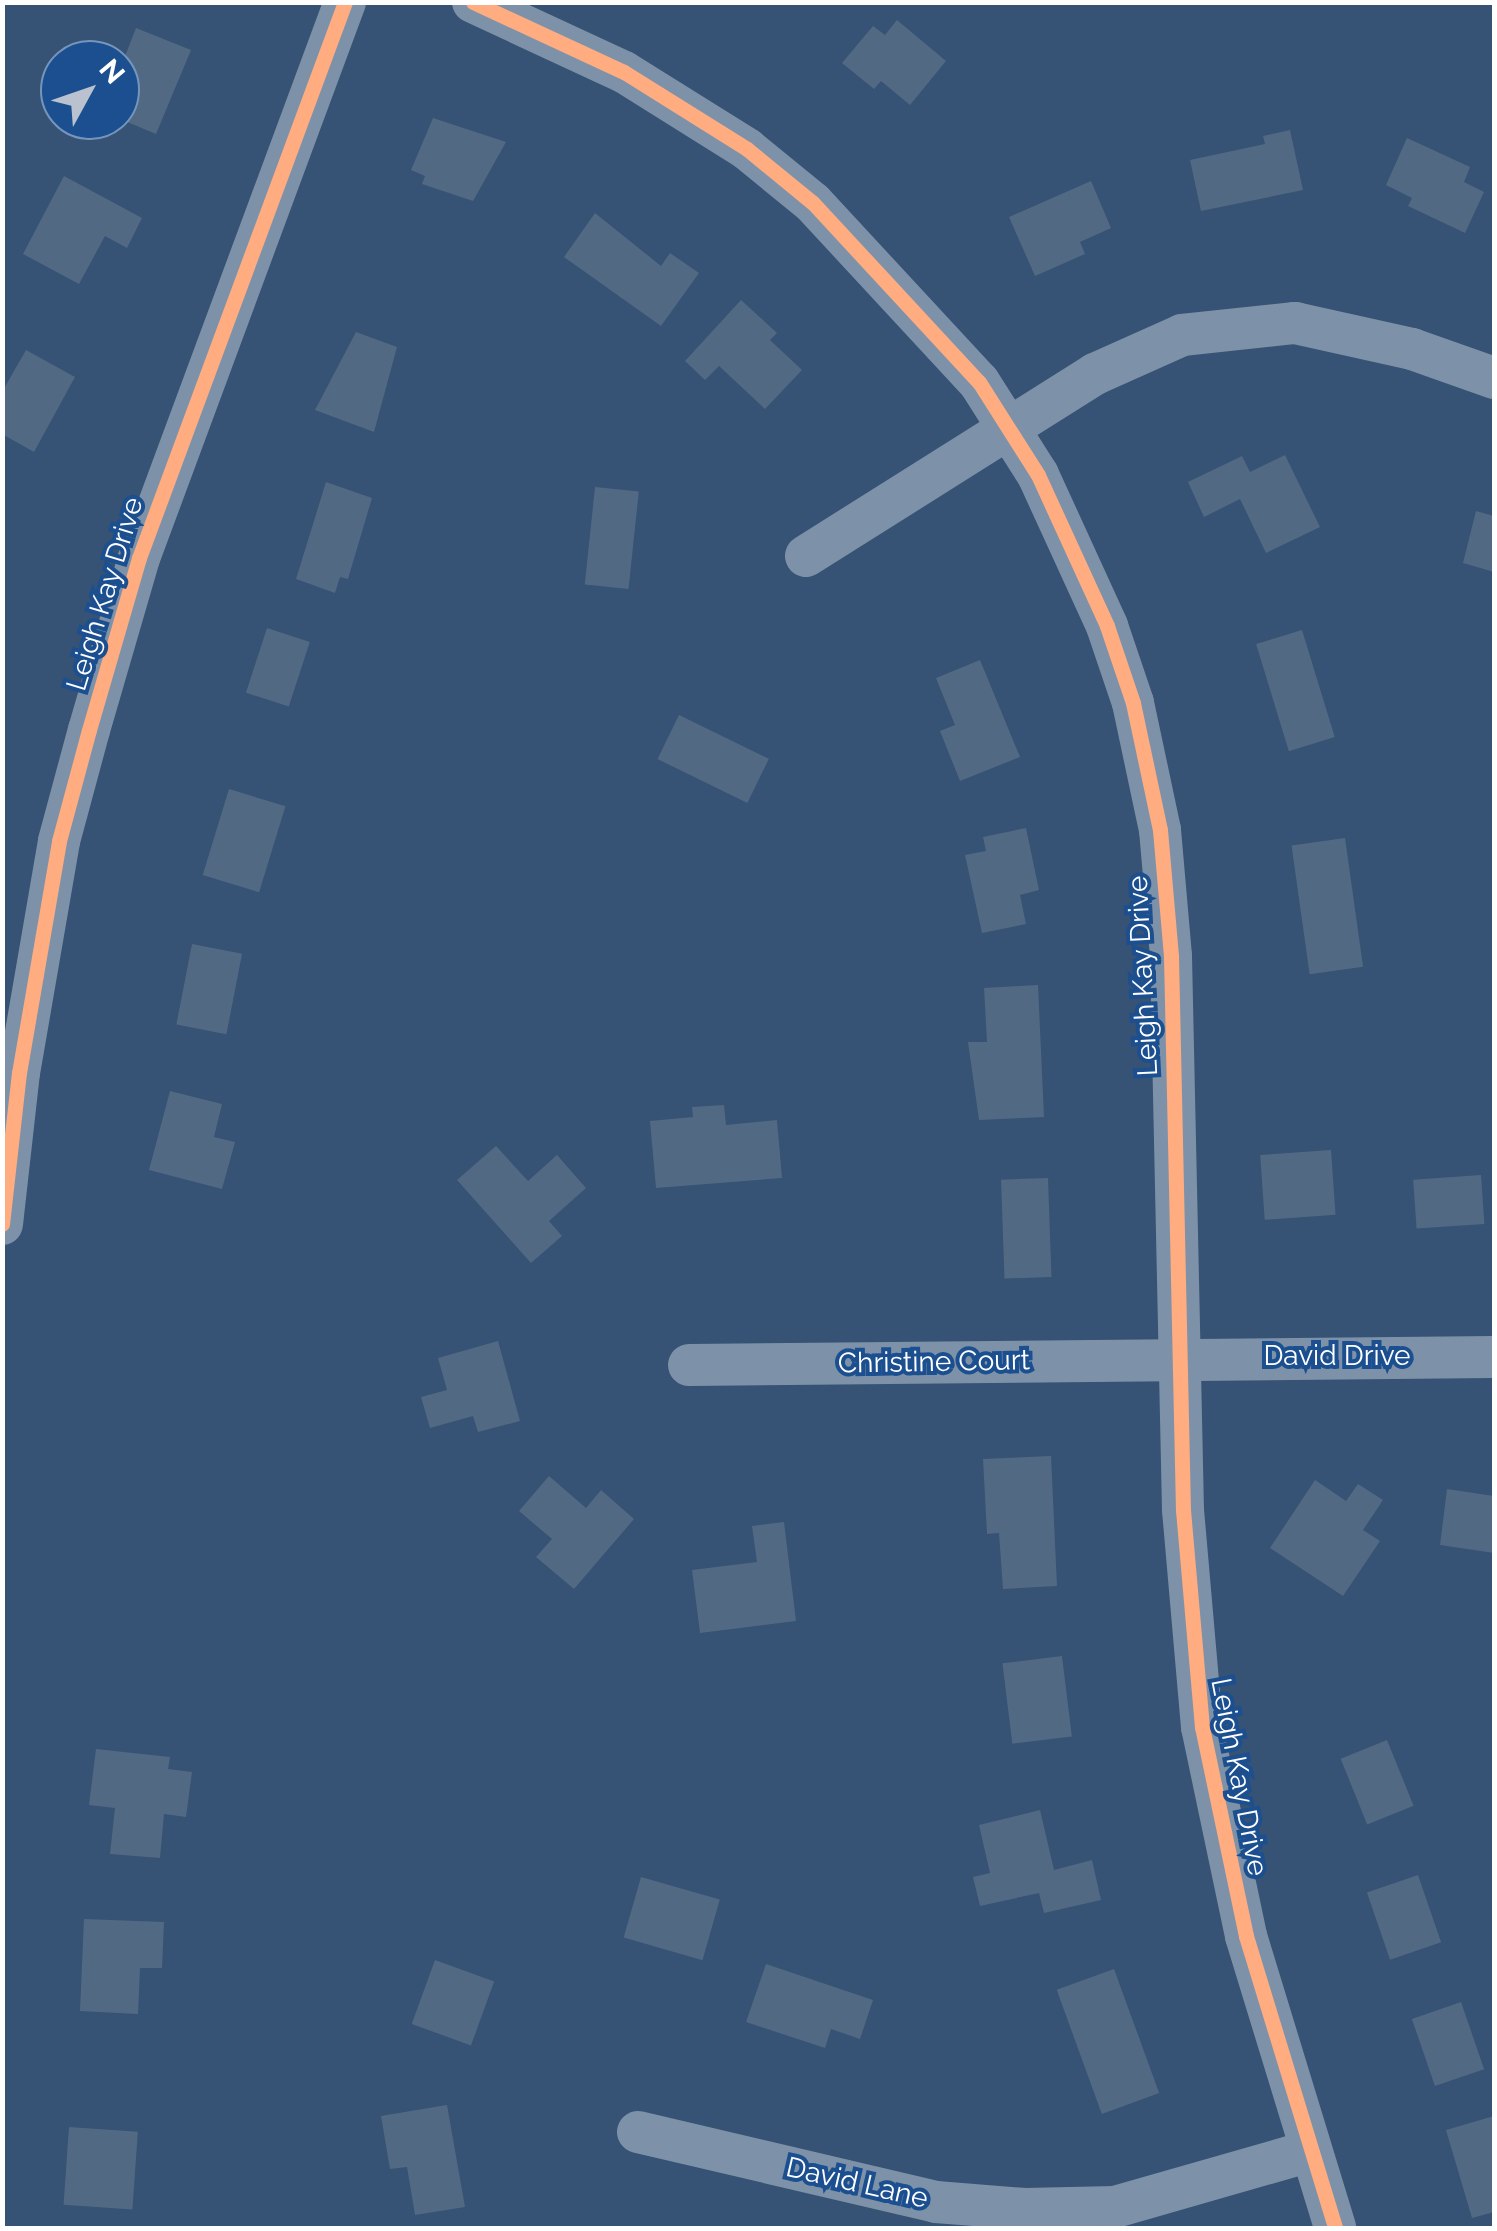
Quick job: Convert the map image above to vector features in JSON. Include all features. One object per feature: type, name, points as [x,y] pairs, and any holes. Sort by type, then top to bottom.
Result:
[{"type":"street","name":"Leigh Kay Drive","points":[[2,1224],[25,1035],[59,841],[84,749],[140,558],[345,2]]},
{"type":"street","name":"Leigh Kay Drive","points":[[473,2],[624,72],[747,149],[889,278],[1008,426],[1076,552],[1107,626],[1133,703],[1160,830],[1171,956],[1188,1610],[1202,1727],[1246,1936],[1335,2228]]},
{"type":"street","points":[[806,556],[1094,374],[1165,343],[1237,325],[1295,323],[1352,332],[1494,378]]},
{"type":"street","name":"David Drive","points":[[1180,1360],[1494,1357]]},
{"type":"street","name":"Christine Court","points":[[689,1365],[1180,1360]]},
{"type":"street","name":"David Lane","points":[[638,2132],[936,2202],[1025,2209],[1116,2208],[1310,2151]]},
{"type":"building","points":[[897,20],[946,61],[910,105],[881,81],[874,89],[842,63],[873,26],[885,35]]},
{"type":"building","points":[[136,28],[191,50],[156,134],[140,127],[140,40],[131,40]]},
{"type":"building","points":[[433,118],[506,142],[473,201],[422,184],[425,176],[411,170]]},
{"type":"building","points":[[1290,130],[1303,190],[1201,211],[1190,160],[1265,144],[1263,136]]},
{"type":"building","points":[[1407,138],[1470,167],[1464,182],[1484,192],[1465,233],[1408,206],[1412,198],[1386,185]]},
{"type":"building","points":[[64,176],[142,218],[127,248],[105,236],[79,284],[23,254]]},
{"type":"building","points":[[1091,181],[1111,228],[1080,242],[1085,254],[1035,276],[1009,217]]},
{"type":"building","points":[[595,213],[661,266],[670,253],[699,273],[661,326],[564,257]]},
{"type":"building","points":[[741,300],[777,333],[770,340],[802,370],[765,409],[719,366],[705,380],[685,361]]},
{"type":"building","points":[[356,332],[397,347],[374,432],[315,410]]},
{"type":"building","points":[[26,350],[75,377],[34,452],[2,434],[2,392]]},
{"type":"building","points":[[1285,455],[1320,527],[1266,553],[1240,499],[1204,517],[1188,482],[1242,456],[1250,472]]},
{"type":"building","points":[[326,482],[372,498],[348,579],[340,577],[335,593],[296,579]]},
{"type":"building","points":[[595,487],[639,492],[629,589],[585,584]]},
{"type":"building","points":[[1476,511],[1494,516],[1494,572],[1463,563]]},
{"type":"building","points":[[267,628],[310,642],[289,707],[246,693]]},
{"type":"building","points":[[1302,630],[1335,737],[1289,751],[1256,644]]},
{"type":"building","points":[[980,660],[1020,757],[960,781],[940,731],[955,725],[936,678]]},
{"type":"building","points":[[679,715],[769,759],[747,803],[658,759]]},
{"type":"building","points":[[229,789],[285,806],[259,892],[203,875]]},
{"type":"building","points":[[1026,828],[1039,890],[1020,895],[1026,924],[982,933],[965,855],[986,851],[983,837]]},
{"type":"building","points":[[1345,838],[1363,967],[1310,974],[1292,846]]},
{"type":"building","points":[[192,944],[242,954],[226,1034],[176,1024]]},
{"type":"building","points":[[1038,985],[1044,1117],[979,1120],[968,1042],[987,1042],[984,988]]},
{"type":"building","points":[[170,1091],[222,1104],[214,1137],[235,1142],[222,1189],[149,1170]]},
{"type":"building","points":[[724,1105],[726,1125],[777,1120],[782,1178],[656,1188],[650,1121],[693,1117],[692,1107]]},
{"type":"building","points":[[496,1146],[528,1181],[557,1155],[586,1188],[549,1221],[562,1236],[531,1263],[457,1180]]},
{"type":"building","points":[[1331,1150],[1336,1215],[1265,1220],[1260,1155]]},
{"type":"building","points":[[1481,1175],[1484,1224],[1417,1229],[1413,1180]]},
{"type":"building","points":[[1048,1178],[1051,1277],[1004,1279],[1001,1180]]},
{"type":"building","points":[[498,1341],[520,1421],[478,1432],[473,1416],[430,1428],[421,1397],[447,1390],[438,1358]]},
{"type":"building","points":[[1051,1456],[1057,1586],[1003,1589],[999,1533],[987,1534],[983,1459]]},
{"type":"building","points":[[549,1476],[586,1508],[601,1490],[634,1519],[574,1589],[536,1557],[552,1539],[519,1511]]},
{"type":"building","points":[[1315,1480],[1346,1501],[1358,1484],[1383,1500],[1363,1530],[1380,1541],[1343,1596],[1270,1548]]},
{"type":"building","points":[[1447,1489],[1494,1496],[1494,1553],[1440,1545]]},
{"type":"building","points":[[784,1522],[796,1621],[700,1633],[692,1570],[757,1562],[752,1526]]},
{"type":"building","points":[[1062,1656],[1072,1736],[1012,1744],[1002,1663]]},
{"type":"building","points":[[1387,1740],[1414,1806],[1367,1825],[1341,1759]]},
{"type":"building","points":[[96,1749],[170,1757],[168,1769],[192,1772],[186,1817],[164,1814],[160,1858],[110,1854],[115,1808],[89,1805]]},
{"type":"building","points":[[1040,1810],[1054,1870],[1092,1860],[1101,1900],[1044,1913],[1039,1893],[980,1906],[973,1877],[990,1873],[979,1825]]},
{"type":"building","points":[[1418,1875],[1441,1942],[1390,1960],[1367,1893]]},
{"type":"building","points":[[641,1877],[720,1900],[702,1960],[624,1938]]},
{"type":"building","points":[[84,1919],[164,1922],[162,1968],[140,1968],[138,2014],[80,2011]]},
{"type":"building","points":[[435,1960],[494,1982],[471,2045],[412,2024]]},
{"type":"building","points":[[766,1964],[873,2000],[860,2039],[831,2029],[825,2048],[746,2022]]},
{"type":"building","points":[[1114,1969],[1159,2093],[1102,2114],[1057,1990]]},
{"type":"building","points":[[1461,2002],[1484,2069],[1435,2086],[1412,2019]]},
{"type":"building","points":[[447,2105],[465,2207],[415,2215],[407,2167],[390,2169],[381,2116]]},
{"type":"building","points":[[1494,2116],[1494,2212],[1472,2218],[1446,2130]]},
{"type":"building","points":[[69,2127],[138,2132],[132,2210],[64,2205]]},
{"type":"cycle path","points":[[2,1224],[19,1073],[59,841],[89,730],[139,558],[345,2]]},
{"type":"cycle path","points":[[473,2],[624,72],[747,149],[813,203],[979,382],[1038,475],[1107,626],[1133,703],[1160,830],[1171,956],[1183,1510],[1202,1727],[1246,1936],[1335,2228]]}]
